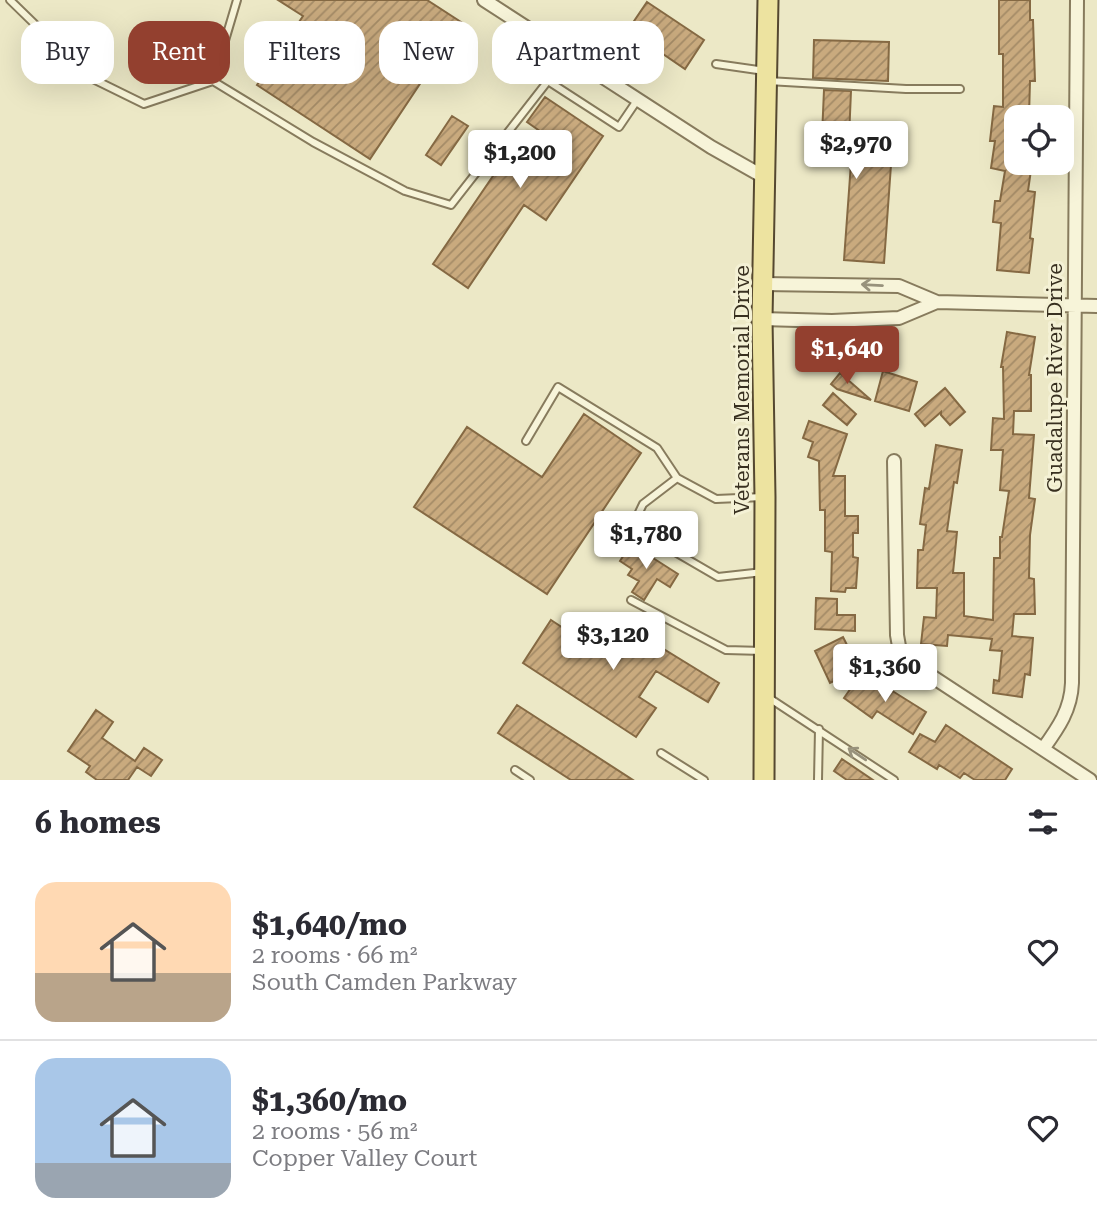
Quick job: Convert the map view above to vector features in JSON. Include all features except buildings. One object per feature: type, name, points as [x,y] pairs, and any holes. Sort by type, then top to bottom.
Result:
[{"type":"main road","name":"Veterans Memorial Drive","points":[[764,780],[765,497],[762,319],[768,0]]},
{"type":"street","points":[[484,0],[517,21]]},
{"type":"street","name":"Guadalupe River Drive","points":[[1043,749],[1064,719],[1072,690],[1077,0]]},
{"type":"street","points":[[615,84],[711,147],[764,177]]},
{"type":"street","points":[[763,284],[899,286],[937,302],[1097,306]]},
{"type":"street","points":[[762,319],[832,321],[899,318],[937,302]]},
{"type":"street","points":[[894,461],[897,635],[900,652],[916,666],[1090,780]]},
{"type":"lane","points":[[10,0],[89,78],[144,104],[204,84]]},
{"type":"lane","points":[[230,21],[236,0]]},
{"type":"lane","points":[[716,64],[766,76],[906,89],[960,89]]},
{"type":"lane","points":[[218,84],[313,142],[405,191],[452,205],[546,84]]},
{"type":"lane","points":[[553,84],[619,127],[638,99]]},
{"type":"lane","points":[[526,441],[558,387],[657,448],[677,478],[716,499],[765,497]]},
{"type":"lane","points":[[677,478],[643,504],[632,527],[718,577],[765,572]]},
{"type":"lane","points":[[631,600],[726,650],[765,651]]},
{"type":"lane","points":[[765,695],[894,780]]},
{"type":"lane","points":[[818,780],[819,729]]},
{"type":"lane","points":[[661,753],[704,780]]},
{"type":"lane","points":[[515,770],[530,780]]}]
